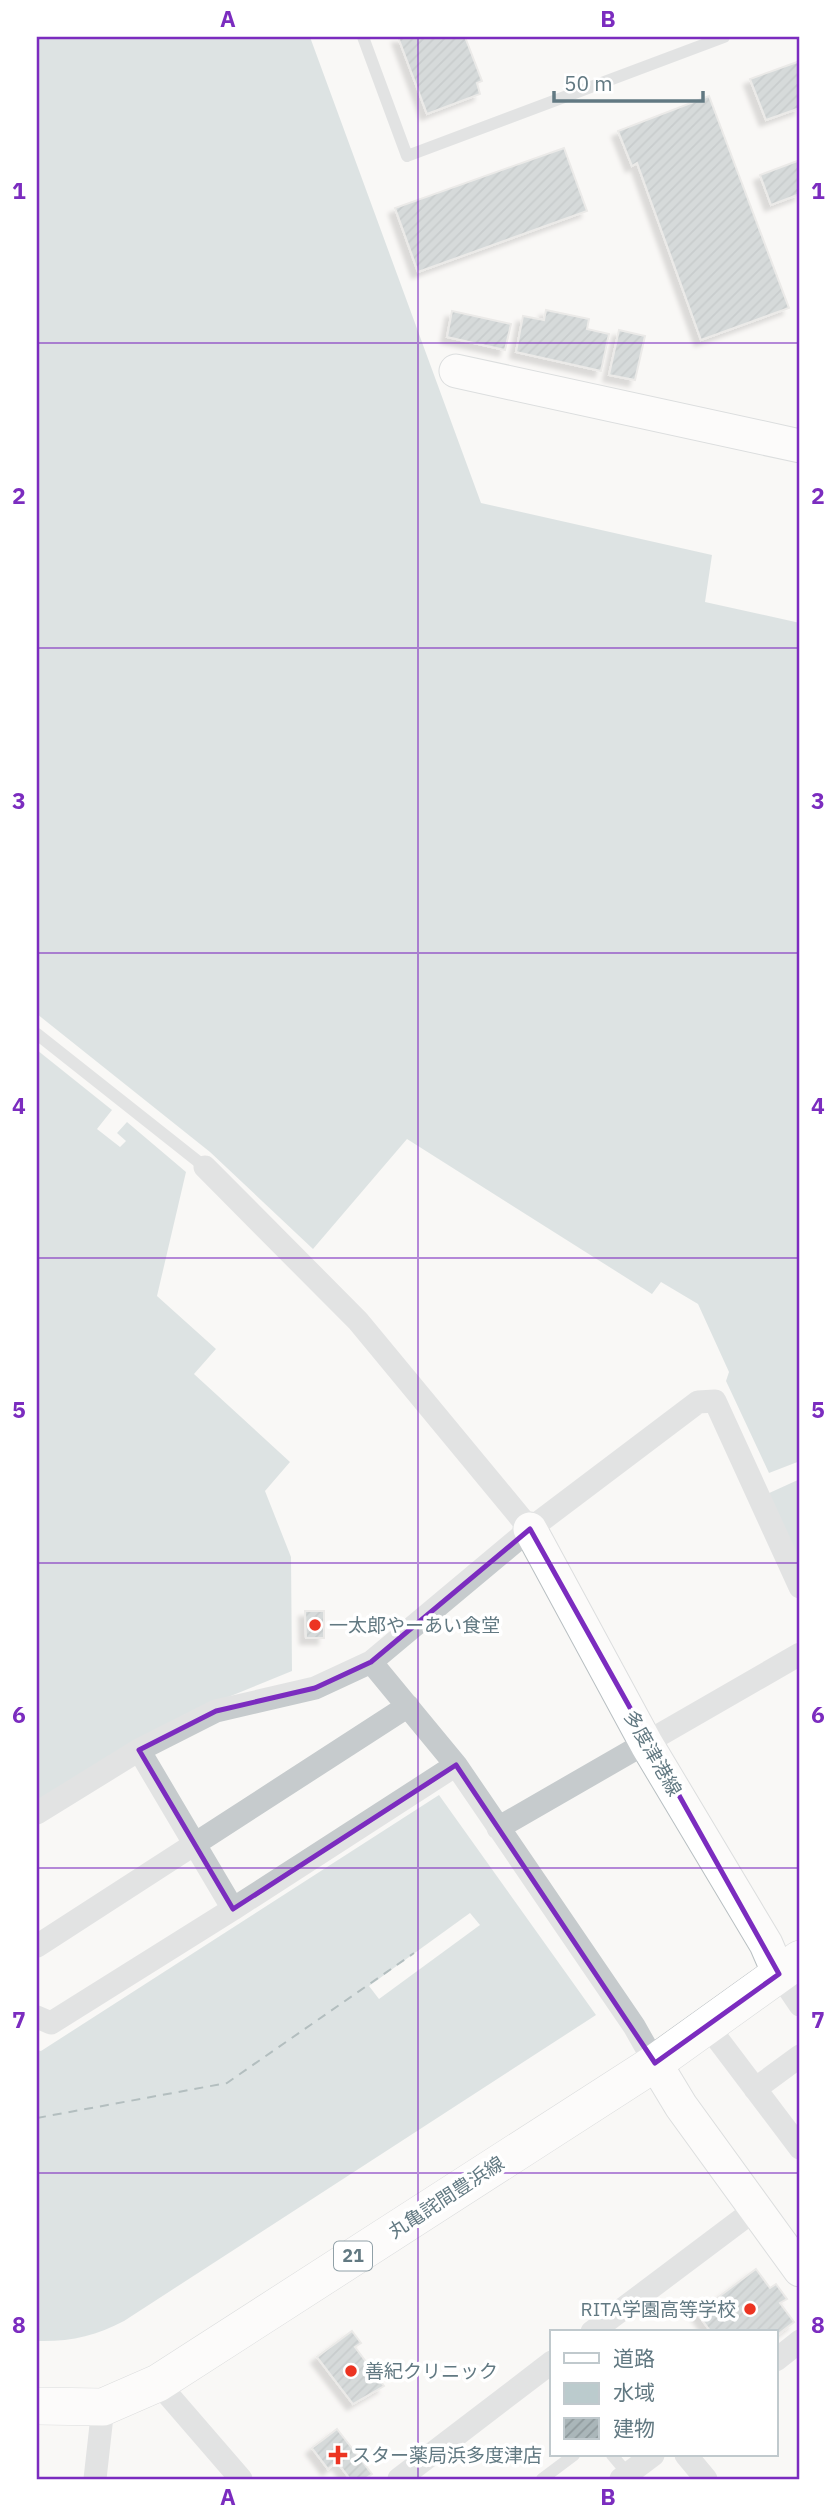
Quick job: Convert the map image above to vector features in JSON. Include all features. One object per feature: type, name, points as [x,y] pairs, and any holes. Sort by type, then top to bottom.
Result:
[{"type":"main road","points":[[456,371],[800,446]]},
{"type":"main road","name":"多度津港線","points":[[530,1529],[647,1745],[766,1944],[790,1967]]},
{"type":"main road","name":"丸亀詫間豊浜線","points":[[37,2406],[103,2407],[158,2383],[655,2063],[790,1967]]},
{"type":"main road","points":[[655,2063],[681,2106],[800,2270]]},
{"type":"street","points":[[205,1167],[358,1321],[530,1529]]},
{"type":"street","points":[[37,1814],[139,1750],[216,1711],[315,1688],[371,1661],[530,1529],[698,1402],[715,1401],[800,1587]]},
{"type":"street","points":[[498,1828],[647,1745],[800,1654]]},
{"type":"street","points":[[371,1661],[456,1765],[634,2026],[655,2063]]},
{"type":"street","points":[[37,1946],[408,1706]]},
{"type":"street","points":[[139,1750],[233,1909]]},
{"type":"street","points":[[37,2017],[51,2023],[456,1765]]},
{"type":"street","points":[[790,1967],[800,2005]]},
{"type":"street","points":[[707,2025],[800,2148]]},
{"type":"street","points":[[755,2089],[800,2056]]},
{"type":"street","points":[[595,2330],[757,2208]]},
{"type":"street","points":[[778,2358],[800,2341]]},
{"type":"street","points":[[399,2479],[550,2364]]},
{"type":"street","points":[[158,2383],[241,2479]]},
{"type":"street","points":[[95,2479],[103,2407]]},
{"type":"street","points":[[624,2477],[652,2456]]},
{"type":"street","points":[[688,2456],[706,2479]]},
{"type":"lane","points":[[363,37],[407,156],[724,37]]},
{"type":"lane","points":[[37,1034],[205,1167]]},
{"type":"lane","points":[[542,2479],[573,2456]]},
{"type":"lane","points":[[613,2456],[624,2477]]},
{"type":"highlighted area","points":[[530,1529],[779,1974],[655,2063],[456,1765],[233,1909],[139,1750],[216,1711],[315,1688],[371,1662]]},
{"type":"water","points":[[37,37],[310,37],[481,503],[712,555],[705,602],[800,623],[800,1461],[769,1473],[726,1381],[729,1372],[698,1304],[661,1282],[652,1294],[407,1139],[313,1249],[210,1152],[37,1014]]},
{"type":"water","points":[[37,1050],[112,1110],[97,1129],[120,1147],[126,1141],[117,1133],[127,1122],[186,1172],[157,1296],[216,1349],[194,1374],[290,1462],[265,1491],[291,1557],[292,1671],[184,1715],[37,1804]]},
{"type":"water","points":[[800,1479],[800,1566],[767,1494]]},
{"type":"water","points":[[439,1795],[596,2015],[124,2321],[82,2337],[37,2341],[37,2050],[41,2051]]},
{"type":"pier","points":[[470,1913],[480,1925],[379,1999],[369,1986]]},
{"type":"building","points":[[398,37],[465,37],[482,81],[477,83],[480,94],[427,114]]},
{"type":"building","points":[[800,61],[800,108],[766,120],[750,79]]},
{"type":"building","points":[[709,96],[789,308],[701,340],[637,163],[632,166],[618,131]]},
{"type":"building","points":[[564,148],[587,211],[418,272],[395,208]]},
{"type":"building","points":[[800,160],[800,194],[771,205],[760,175]]},
{"type":"building","points":[[546,310],[589,319],[587,329],[609,334],[601,371],[516,352],[523,316],[544,320]]},
{"type":"building","points":[[452,311],[511,324],[505,350],[447,337]]},
{"type":"building","points":[[619,330],[645,336],[635,380],[609,375]]},
{"type":"building","name":"一太郎やーあい食堂","points":[[305,1611],[324,1611],[324,1638],[306,1638]]},
{"type":"building","name":"RITA学園高等学校","points":[[756,2269],[770,2288],[776,2284],[787,2299],[780,2303],[794,2322],[778,2334],[778,2330],[710,2330],[697,2313]]},
{"type":"building","name":"善紀クリニック","points":[[352,2331],[361,2343],[355,2347],[384,2386],[353,2404],[317,2357]]},
{"type":"building","name":"スター薬局浜多度津店","points":[[337,2429],[372,2474],[365,2479],[350,2479],[337,2462],[328,2469],[312,2448]]},
{"type":"ferry route","points":[[37,2118],[227,2083],[414,1953]]},
{"type":"place","name":"一太郎やーあい食堂","points":[[315,1625]]},
{"type":"place","name":"RITA学園高等学校","points":[[750,2309]]},
{"type":"place","name":"善紀クリニック","points":[[351,2371]]},
{"type":"place","name":"スター薬局浜多度津店","points":[[338,2455]]}]
